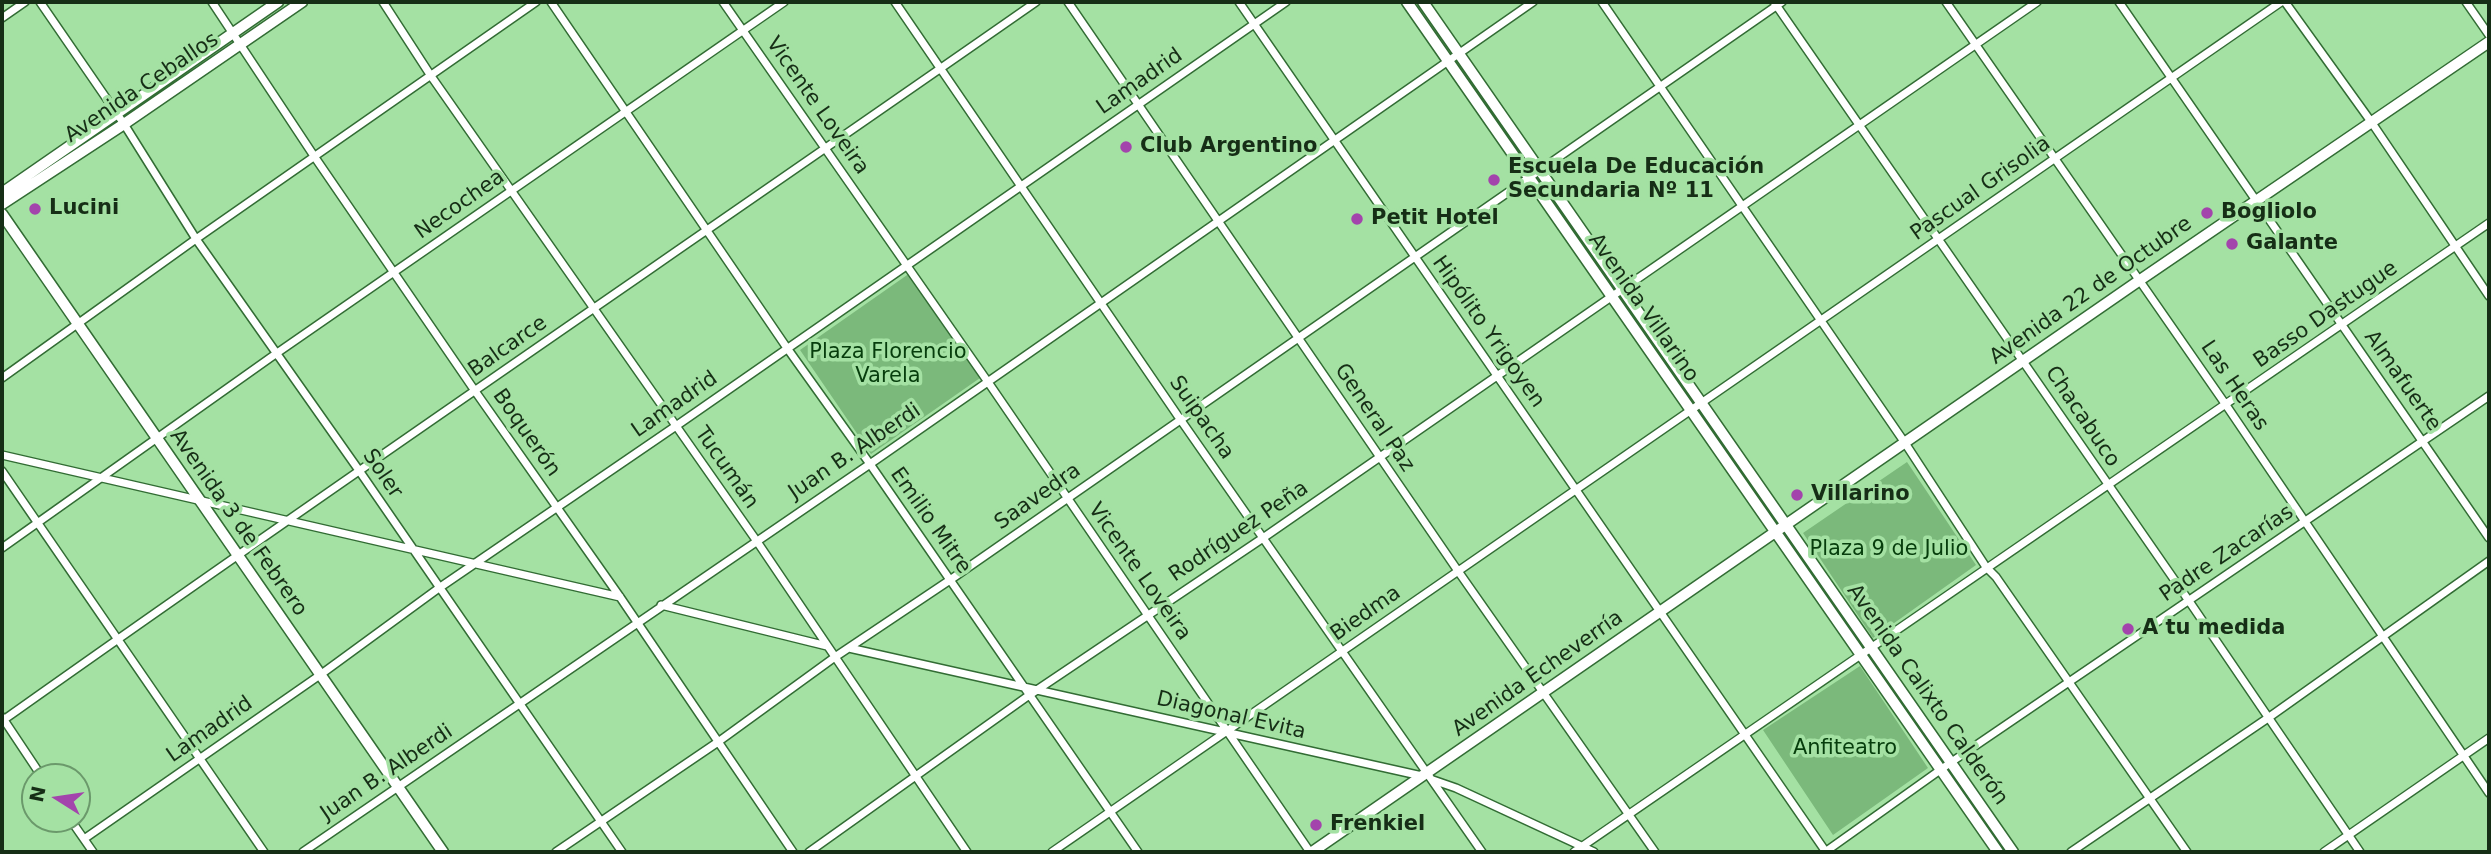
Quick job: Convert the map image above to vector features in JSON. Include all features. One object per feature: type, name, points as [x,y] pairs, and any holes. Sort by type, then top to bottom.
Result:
[{"type":"main road","name":"Avenida Ceballos","points":[[2,193],[278,2]]},
{"type":"main road","name":"Avenida Ceballos","points":[[2,204],[302,2]]},
{"type":"main road","name":"Avenida Villarino","points":[[1408,2],[1540,171],[1620,288],[1696,407],[1781,529]]},
{"type":"main road","name":"Avenida Villarino","points":[[1423,2],[1453,57],[1530,178],[1610,295],[1696,407]]},
{"type":"main road","name":"Avenida 22 de Octubre","points":[[1781,529],[2489,42]]},
{"type":"main road","name":"Avenida 3 de Febrero","points":[[2,215],[443,852]]},
{"type":"main road","name":"Avenida Echeverría","points":[[1311,852],[1427,776],[1781,529]]},
{"type":"main road","name":"Avenida Calixto Calderón","points":[[1781,529],[1945,767],[1998,852]]},
{"type":"main road","name":"Avenida Calixto Calderón","points":[[1945,767],[2013,852]]},
{"type":"street","points":[[2,18],[25,2]]},
{"type":"street","name":"Soler","points":[[40,2],[117,113],[196,239],[622,852]]},
{"type":"street","name":"Boquerón","points":[[212,2],[314,156],[793,852]]},
{"type":"street","name":"Tucumán","points":[[383,2],[430,76],[756,540],[967,852]]},
{"type":"street","points":[[2,378],[536,2]]},
{"type":"street","name":"Emilio Mitre","points":[[551,2],[705,230],[1138,852]]},
{"type":"street","name":"Vicente Loveira","points":[[723,2],[1311,852]]},
{"type":"street","name":"Necochea","points":[[2,548],[277,353],[784,2]]},
{"type":"street","name":"Suipacha","points":[[895,2],[1180,419],[1482,852]]},
{"type":"street","name":"Balcarce","points":[[2,719],[1036,2]]},
{"type":"street","name":"General Paz","points":[[1068,2],[1458,572],[1655,852]]},
{"type":"street","name":"Hipólito Yrigoyen","points":[[1239,2],[1825,852]]},
{"type":"street","name":"Lamadrid","points":[[83,839],[320,675],[439,588],[1286,2]]},
{"type":"street","name":"Juan B. Alberdi","points":[[303,852],[870,464],[1533,2]]},
{"type":"street","points":[[1602,2],[1905,443],[1986,567],[1996,577],[2149,800],[2188,852]]},
{"type":"street","name":"Las Heras","points":[[1947,2],[2226,405],[2489,793]]},
{"type":"street","name":"Rodríguez Peña","points":[[809,852],[1028,696],[1263,538],[1620,288],[2037,2]]},
{"type":"street","name":"Almafuerte","points":[[2119,2],[2489,538]]},
{"type":"street","points":[[2283,2],[2372,123],[2489,296]]},
{"type":"street","name":"Pascual Grisolia","points":[[1696,407],[2283,2]]},
{"type":"street","points":[[2466,2],[2489,35]]},
{"type":"street","name":"Saavedra","points":[[556,852],[718,742],[835,657],[1297,336],[1530,178],[1778,3]]},
{"type":"street","name":"Chacabuco","points":[[1778,3],[1859,125],[2360,852]]},
{"type":"street","name":"Basso Dastugue","points":[[1574,852],[2489,223]]},
{"type":"street","name":"Padre Zacarías","points":[[1825,852],[1945,767],[2489,396]]},
{"type":"street","name":"Biedma","points":[[1052,852],[1696,407]]},
{"type":"street","points":[[2,455],[104,476],[620,597]]},
{"type":"street","points":[[2,471],[264,852]]},
{"type":"street","points":[[2071,852],[2268,718],[2489,561]]},
{"type":"street","points":[[661,605],[827,646]]},
{"type":"street","name":"Diagonal Evita","points":[[849,648],[1427,776],[1594,852]]},
{"type":"street","points":[[2,719],[32,763]]},
{"type":"street","points":[[2323,852],[2489,738]]},
{"type":"street","points":[[79,833],[93,852]]},
{"type":"green space","name":"Plaza Florencio Varela","points":[[910,273],[980,378],[871,454],[800,350]]},
{"type":"green space","name":"Plaza 9 de Julio","points":[[1907,462],[1976,565],[1873,638],[1803,533]]},
{"type":"green space","name":"Anfiteatro","points":[[1860,666],[1928,768],[1833,835],[1763,730]]},
{"type":"place","name":"Club Argentino","points":[[1126,147]]},
{"type":"place","name":"Escuela De Educación Secundaria Nº 11","points":[[1494,180]]},
{"type":"place","name":"Lucini","points":[[35,209]]},
{"type":"place","name":"Bogliolo","points":[[2207,213]]},
{"type":"place","name":"Petit Hotel","points":[[1357,219]]},
{"type":"place","name":"Galante","points":[[2232,244]]},
{"type":"place","name":"Villarino","points":[[1797,495]]},
{"type":"place","name":"A tu medida","points":[[2128,629]]},
{"type":"place","name":"Frenkiel","points":[[1316,825]]}]
